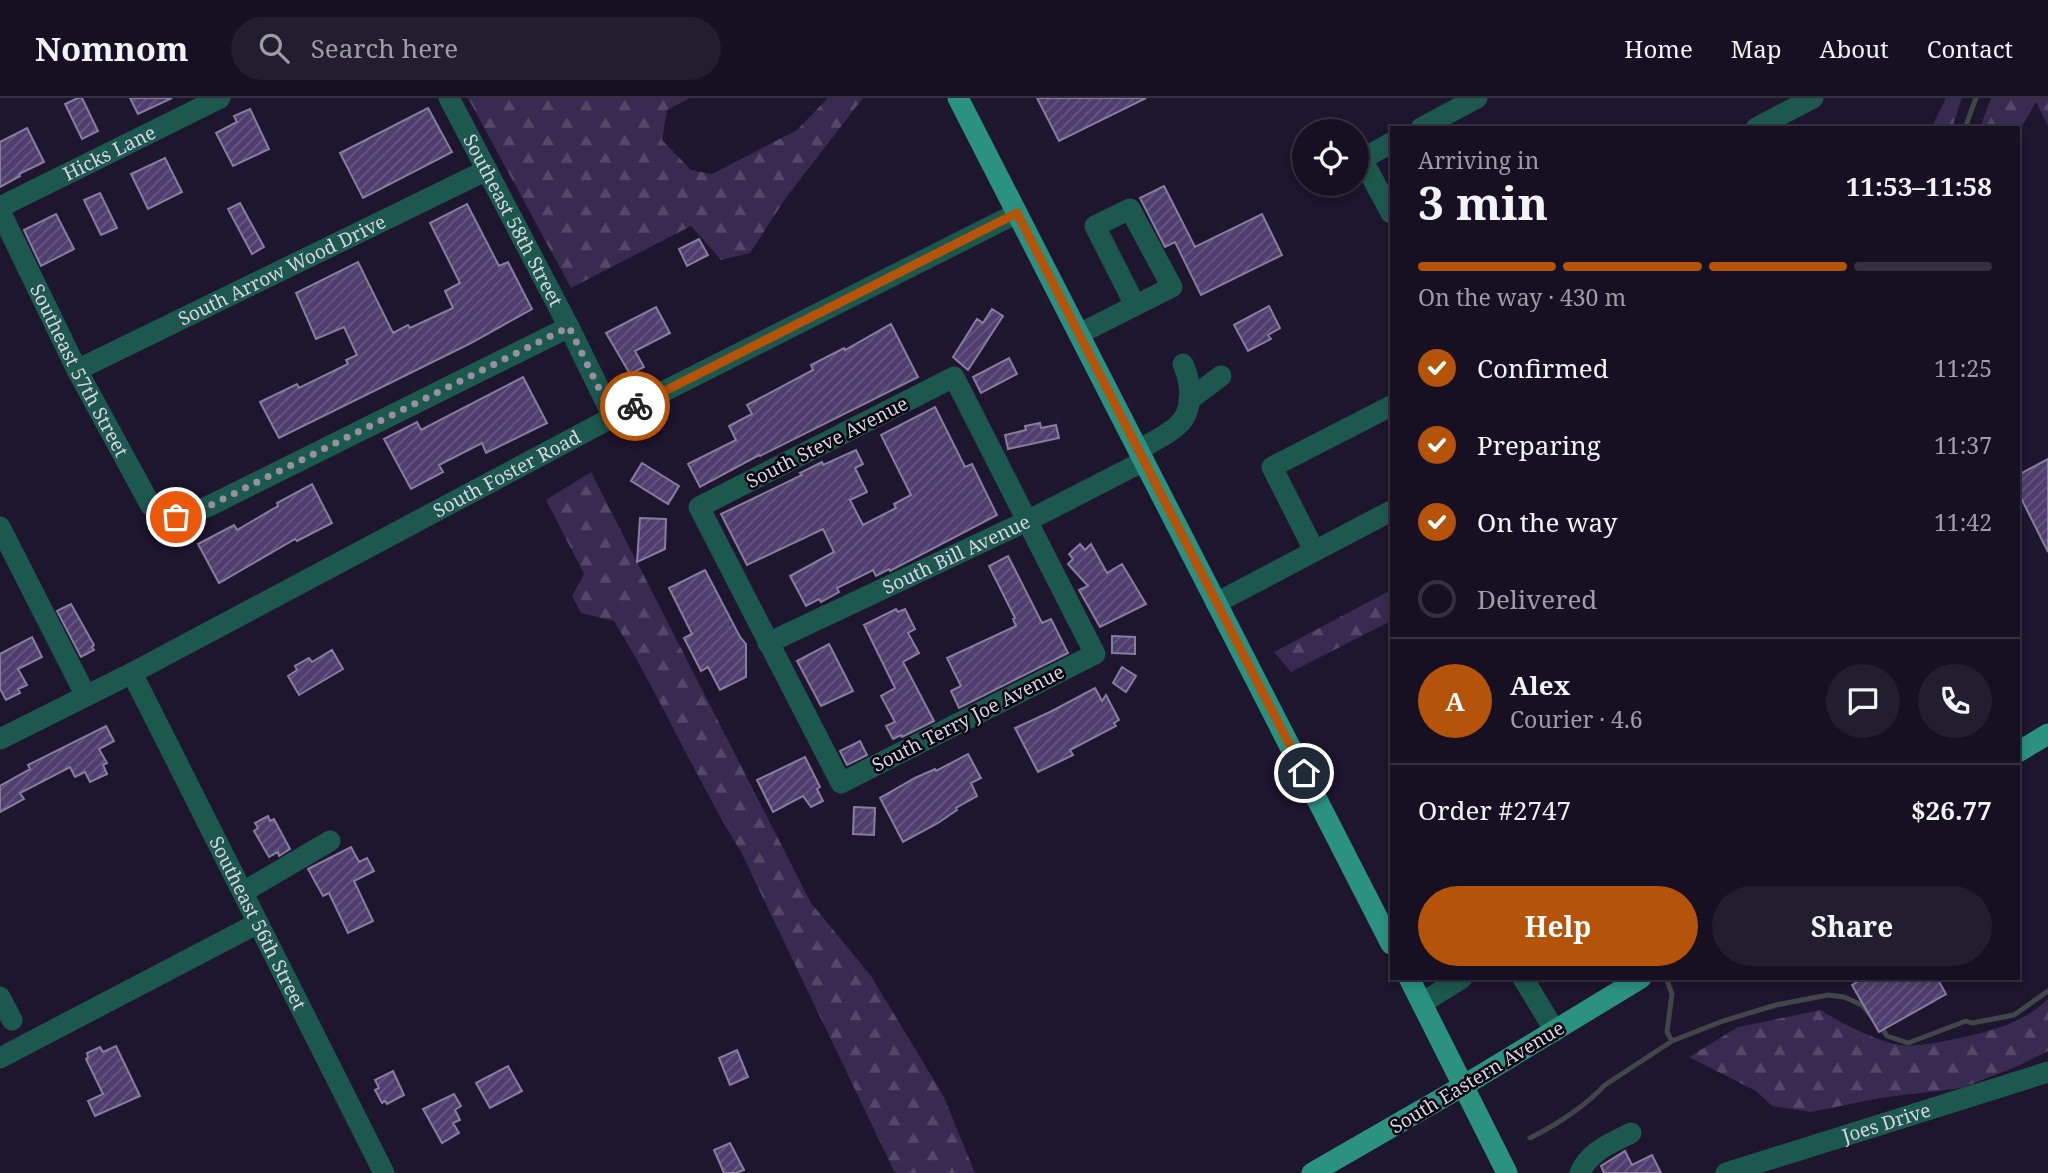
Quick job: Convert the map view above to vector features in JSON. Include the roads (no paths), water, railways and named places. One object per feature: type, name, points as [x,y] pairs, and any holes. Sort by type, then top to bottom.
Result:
[{"type":"main road","points":[[958,98],[1390,942]]},
{"type":"main road","points":[[2020,751],[2048,734]]},
{"type":"main road","points":[[1410,980],[1507,1173]]},
{"type":"main road","name":"South Eastern Avenue","points":[[1312,1173],[1464,1086],[1638,980]]},
{"type":"street","name":"Hicks Lane","points":[[0,209],[220,98]]},
{"type":"street","name":"Southeast 58th Street","points":[[449,98],[613,417]]},
{"type":"street","points":[[1425,126],[1477,98]]},
{"type":"street","points":[[1760,126],[1814,98]]},
{"type":"street","points":[[1390,144],[1362,159],[1390,212]]},
{"type":"street","name":"South Arrow Wood Drive","points":[[77,370],[487,170]]},
{"type":"street","name":"Southeast 57th Street","points":[[0,209],[77,370],[150,506],[176,517],[207,507],[569,327]]},
{"type":"street","name":"South Foster Road","points":[[0,739],[132,673],[613,417],[1017,213]]},
{"type":"street","points":[[1079,334],[1135,305]]},
{"type":"street","points":[[1183,364],[1190,382],[1189,400]]},
{"type":"street","points":[[1189,400],[1221,376]]},
{"type":"street","name":"South Steve Avenue","points":[[768,643],[699,507],[954,377],[1027,522]]},
{"type":"street","name":"South Bill Avenue","points":[[768,643],[1027,522],[1142,456],[1179,425],[1189,400]]},
{"type":"street","points":[[1314,551],[1272,467],[1390,408]]},
{"type":"street","points":[[1216,603],[1390,512]]},
{"type":"street","name":"South Terry Joe Avenue","points":[[768,643],[841,783],[1095,654],[1027,522]]},
{"type":"street","points":[[0,527],[86,696]]},
{"type":"street","name":"Southeast 56th Street","points":[[132,673],[384,1173]]},
{"type":"street","points":[[243,892],[330,841]]},
{"type":"street","points":[[0,1058],[258,923]]},
{"type":"street","points":[[1422,1003],[1459,980]]},
{"type":"street","points":[[1524,980],[1555,1031]]},
{"type":"street","points":[[0,996],[12,1020]]},
{"type":"street","name":"Joes Drive","points":[[1726,1173],[2048,1072]]},
{"type":"street","points":[[1580,1173],[1584,1163],[1597,1151],[1631,1133]]},
{"type":"waterway","points":[[1966,126],[1976,98]]},
{"type":"waterway","points":[[1667,980],[1672,994],[1667,1032],[1672,1041]]},
{"type":"waterway","points":[[1879,1024],[1887,1036],[1908,1043],[1966,1021],[1972,1023],[2014,1015],[2048,991]]},
{"type":"waterway","points":[[1530,1138],[1570,1114],[1605,1085],[1672,1041],[1723,1021],[1776,1005],[1828,995],[1844,997],[1862,1005],[1872,1017]]}]
